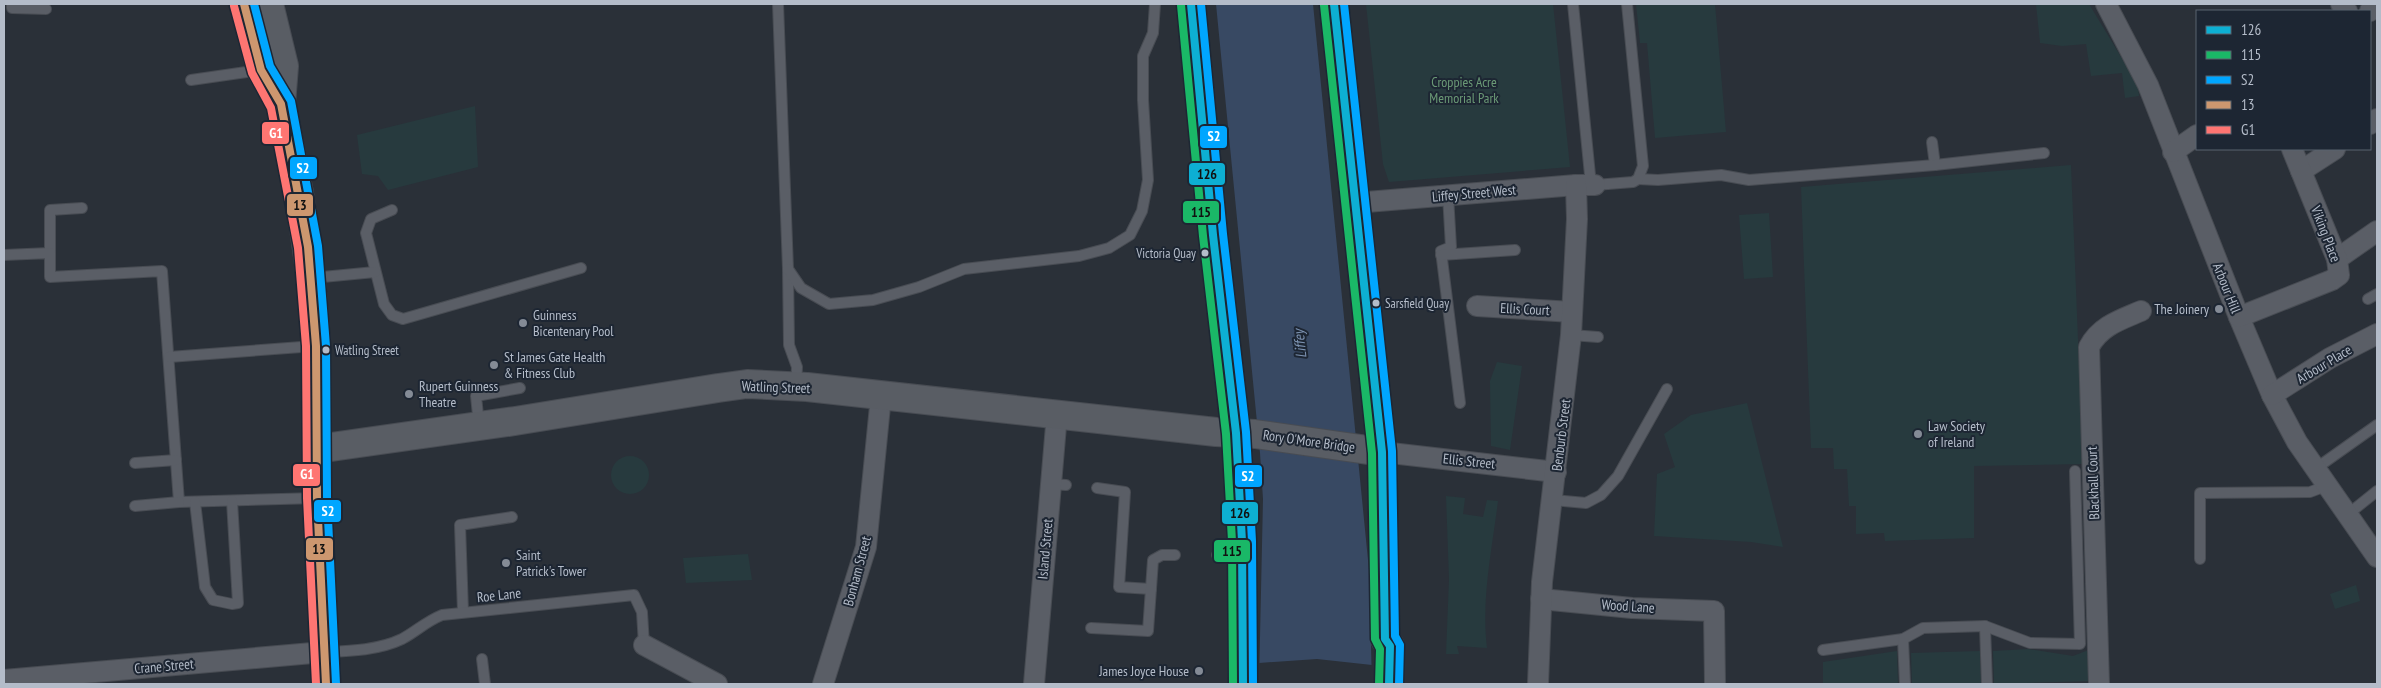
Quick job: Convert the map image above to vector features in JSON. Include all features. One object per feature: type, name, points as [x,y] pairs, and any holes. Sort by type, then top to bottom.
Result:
[{"type":"main road","points":[[244,4],[261,70],[281,104]]},
{"type":"main road","points":[[269,4],[284,66],[281,104],[299,193],[311,278],[316,346],[317,498],[326,684]]},
{"type":"main road","points":[[1191,4],[1212,236],[1246,434],[1230,555],[1243,684]]},
{"type":"main road","points":[[1334,4],[1354,203],[1385,639],[1390,646],[1389,684]]},
{"type":"main road","name":"Watling Street","points":[[317,449],[480,426],[746,384],[796,386],[1246,434]]},
{"type":"main road","name":"Rory O'More Bridge","points":[[1246,434],[1372,450]]},
{"type":"street","name":"Arbour Hill","points":[[2106,4],[2139,64],[2272,396],[2314,469],[2377,557]]},
{"type":"street","points":[[2173,152],[2196,135]]},
{"type":"street","name":"Viking Place","points":[[2239,316],[2332,280],[2339,275],[2337,259],[2292,150]]},
{"type":"street","points":[[2301,171],[2333,150]]},
{"type":"street","name":"Liffey Street West","points":[[1354,203],[1587,185]]},
{"type":"street","name":"Benburb Street","points":[[1538,684],[1541,599],[1571,335],[1577,220],[1587,185]]},
{"type":"street","points":[[2337,259],[2377,231]]},
{"type":"street","name":"Ellis Court","points":[[1478,306],[1572,312]]},
{"type":"street","name":"Blackhall Court","points":[[2099,684],[2089,347],[2095,335],[2105,327],[2141,311]]},
{"type":"street","name":"Arbour Place","points":[[2272,396],[2330,358],[2377,334]]},
{"type":"street","name":"Bonham Street","points":[[823,684],[839,614],[866,547],[881,396]]},
{"type":"street","name":"Island Street","points":[[1034,684],[1058,485],[1057,414]]},
{"type":"street","name":"Ellis Street","points":[[1372,450],[1556,472]]},
{"type":"street","name":"Wood Lane","points":[[1541,599],[1632,608],[1714,611],[1715,684]]},
{"type":"street","points":[[644,645],[717,684]]},
{"type":"street","name":"Crane Street","points":[[4,680],[324,652]]},
{"type":"lane","points":[[12,4],[12,8],[46,10]]},
{"type":"lane","points":[[778,4],[789,345],[797,367],[796,386]]},
{"type":"lane","points":[[788,269],[801,288],[829,304],[873,300],[919,287],[964,269],[1079,256],[1109,248],[1130,235],[1142,211],[1148,180],[1143,100],[1143,56],[1153,33],[1155,4]]},
{"type":"lane","name":"Benburb Street","points":[[1573,4],[1587,185]]},
{"type":"lane","points":[[1627,4],[1643,166],[1638,179]]},
{"type":"lane","points":[[191,80],[261,70]]},
{"type":"lane","points":[[1932,142],[1934,165]]},
{"type":"lane","points":[[1587,185],[1633,182],[1638,179],[1658,180],[1721,175],[1749,180],[1934,165],[2044,153]]},
{"type":"lane","points":[[1448,195],[1451,247],[1441,251],[1441,255],[1460,403]]},
{"type":"lane","points":[[82,208],[50,210],[50,277],[162,271],[179,502]]},
{"type":"lane","points":[[392,210],[371,219],[366,233],[384,304],[392,315],[402,319],[581,268]]},
{"type":"lane","points":[[1441,255],[1515,250]]},
{"type":"lane","points":[[4,255],[50,253]]},
{"type":"lane","points":[[311,278],[375,272]]},
{"type":"lane","points":[[1571,335],[1598,337]]},
{"type":"lane","points":[[169,357],[316,346]]},
{"type":"lane","points":[[480,426],[476,396],[520,388]]},
{"type":"lane","points":[[1553,500],[1586,502],[1601,495],[1618,476],[1667,388]]},
{"type":"lane","points":[[2314,469],[2377,426]]},
{"type":"lane","points":[[135,463],[176,460]]},
{"type":"lane","points":[[1823,650],[1903,639],[1923,628],[1985,626],[2030,643],[2080,644],[2075,471]]},
{"type":"lane","points":[[2200,559],[2200,493],[2310,492],[2326,486]]},
{"type":"lane","points":[[1097,488],[1126,492],[1119,587],[1151,588]]},
{"type":"lane","points":[[2347,515],[2377,491]]},
{"type":"lane","points":[[135,506],[179,502],[317,498]]},
{"type":"lane","points":[[195,502],[205,587],[213,600],[232,604],[238,603],[232,501]]},
{"type":"lane","points":[[463,612],[460,525],[512,518]]},
{"type":"lane","points":[[1091,628],[1148,631],[1153,560],[1162,555],[1175,555]]},
{"type":"lane","name":"Roe Lane","points":[[324,652],[350,652],[386,646],[404,638],[425,622],[442,615],[634,595],[642,612],[644,645]]},
{"type":"lane","points":[[1985,626],[1988,684]]},
{"type":"lane","points":[[1903,639],[1905,684]]},
{"type":"lane","points":[[482,659],[486,684]]},
{"type":"green space","name":"Croppies Acre Memorial Park","points":[[1366,4],[1553,4],[1570,167],[1389,182],[1383,164]]},
{"type":"green space","points":[[1636,4],[1715,4],[1726,132],[1655,138],[1647,43],[1640,43]]},
{"type":"green space","points":[[2036,4],[2089,4],[2138,85],[2139,96],[2125,98],[2122,73],[2091,76],[2086,44],[2062,46],[2040,43]]},
{"type":"green space","points":[[475,106],[478,167],[388,190],[378,176],[362,174],[357,135]]},
{"type":"green space","points":[[2071,165],[2083,464],[1974,466],[1974,538],[1885,541],[1884,533],[1856,534],[1856,506],[1849,506],[1847,469],[1834,469],[1833,448],[1811,448],[1801,187]]},
{"type":"green space","points":[[1769,213],[1773,277],[1744,279],[1739,215]]},
{"type":"green space","points":[[1497,362],[1522,366],[1510,450],[1491,446],[1490,381]]},
{"type":"green space","points":[[1747,403],[1783,547],[1751,542],[1654,536],[1657,474],[1675,467],[1664,434],[1691,415]]},
{"type":"green space","points":[[630,456],[637,457],[643,462],[648,468],[648,482],[643,488],[637,493],[630,494],[623,493],[617,488],[612,482],[611,475],[612,468],[617,462],[623,457]]},
{"type":"green space","points":[[1446,496],[1465,498],[1463,514],[1483,517],[1487,500],[1498,501],[1486,593],[1487,648],[1457,646],[1459,654],[1446,654],[1449,579]]},
{"type":"green space","points":[[748,554],[752,580],[686,583],[683,558]]},
{"type":"green space","points":[[2356,585],[2360,601],[2335,609],[2330,594]]},
{"type":"green space","points":[[2028,649],[2073,656],[2091,649],[2092,681],[1994,684],[1993,651]]},
{"type":"green space","points":[[1897,651],[1898,684],[1823,684],[1823,662]]},
{"type":"green space","points":[[1980,651],[1981,684],[1912,684],[1911,653]]},
{"type":"water","name":"Liffey","points":[[1216,4],[1313,4],[1369,570],[1372,684],[1259,684],[1263,499]]},
{"type":"pier","points":[[1317,659],[1372,665],[1372,684],[1259,684],[1259,663]]},
{"type":"transit line","name":"13","points":[[244,4],[261,70],[281,104],[308,247],[316,346],[317,498],[326,684]]},
{"type":"transit line","name":"S2","points":[[254,4],[270,66],[291,101],[318,246],[326,346],[327,498],[336,684]]},
{"type":"transit line","name":"126","points":[[1191,4],[1213,235],[1236,433],[1242,541],[1243,684]]},
{"type":"transit line","name":"S2","points":[[1201,4],[1223,234],[1246,432],[1252,541],[1253,684]]},
{"type":"transit line","name":"126","points":[[1334,4],[1382,452],[1385,639],[1390,646],[1389,684]]},
{"type":"transit line","name":"S2","points":[[1344,4],[1392,451],[1395,636],[1400,645],[1399,684]]},
{"type":"transit line","name":"115","points":[[1181,5],[1203,236],[1226,434],[1232,541],[1233,684]]},
{"type":"transit line","name":"115","points":[[1324,5],[1372,453],[1375,639],[1380,649],[1379,684]]},
{"type":"transit line","name":"G1","points":[[234,6],[252,73],[271,108],[298,248],[306,346],[307,498],[316,684]]},
{"type":"place","name":"Victoria Quay","points":[[1205,253]]},
{"type":"place","name":"Sarsfield Quay","points":[[1376,303]]},
{"type":"place","name":"The Joinery","points":[[2219,309]]},
{"type":"place","name":"Guinness Bicentenary Pool","points":[[523,323]]},
{"type":"place","name":"Watling Street","points":[[326,350]]},
{"type":"place","name":"St James Gate Health & Fitness Club","points":[[494,365]]},
{"type":"place","name":"Rupert Guinness Theatre","points":[[409,394]]},
{"type":"place","name":"Law Society of Ireland","points":[[1918,434]]},
{"type":"place","name":"Saint Patrick's Tower","points":[[506,563]]},
{"type":"place","name":"James Joyce House","points":[[1199,671]]}]
